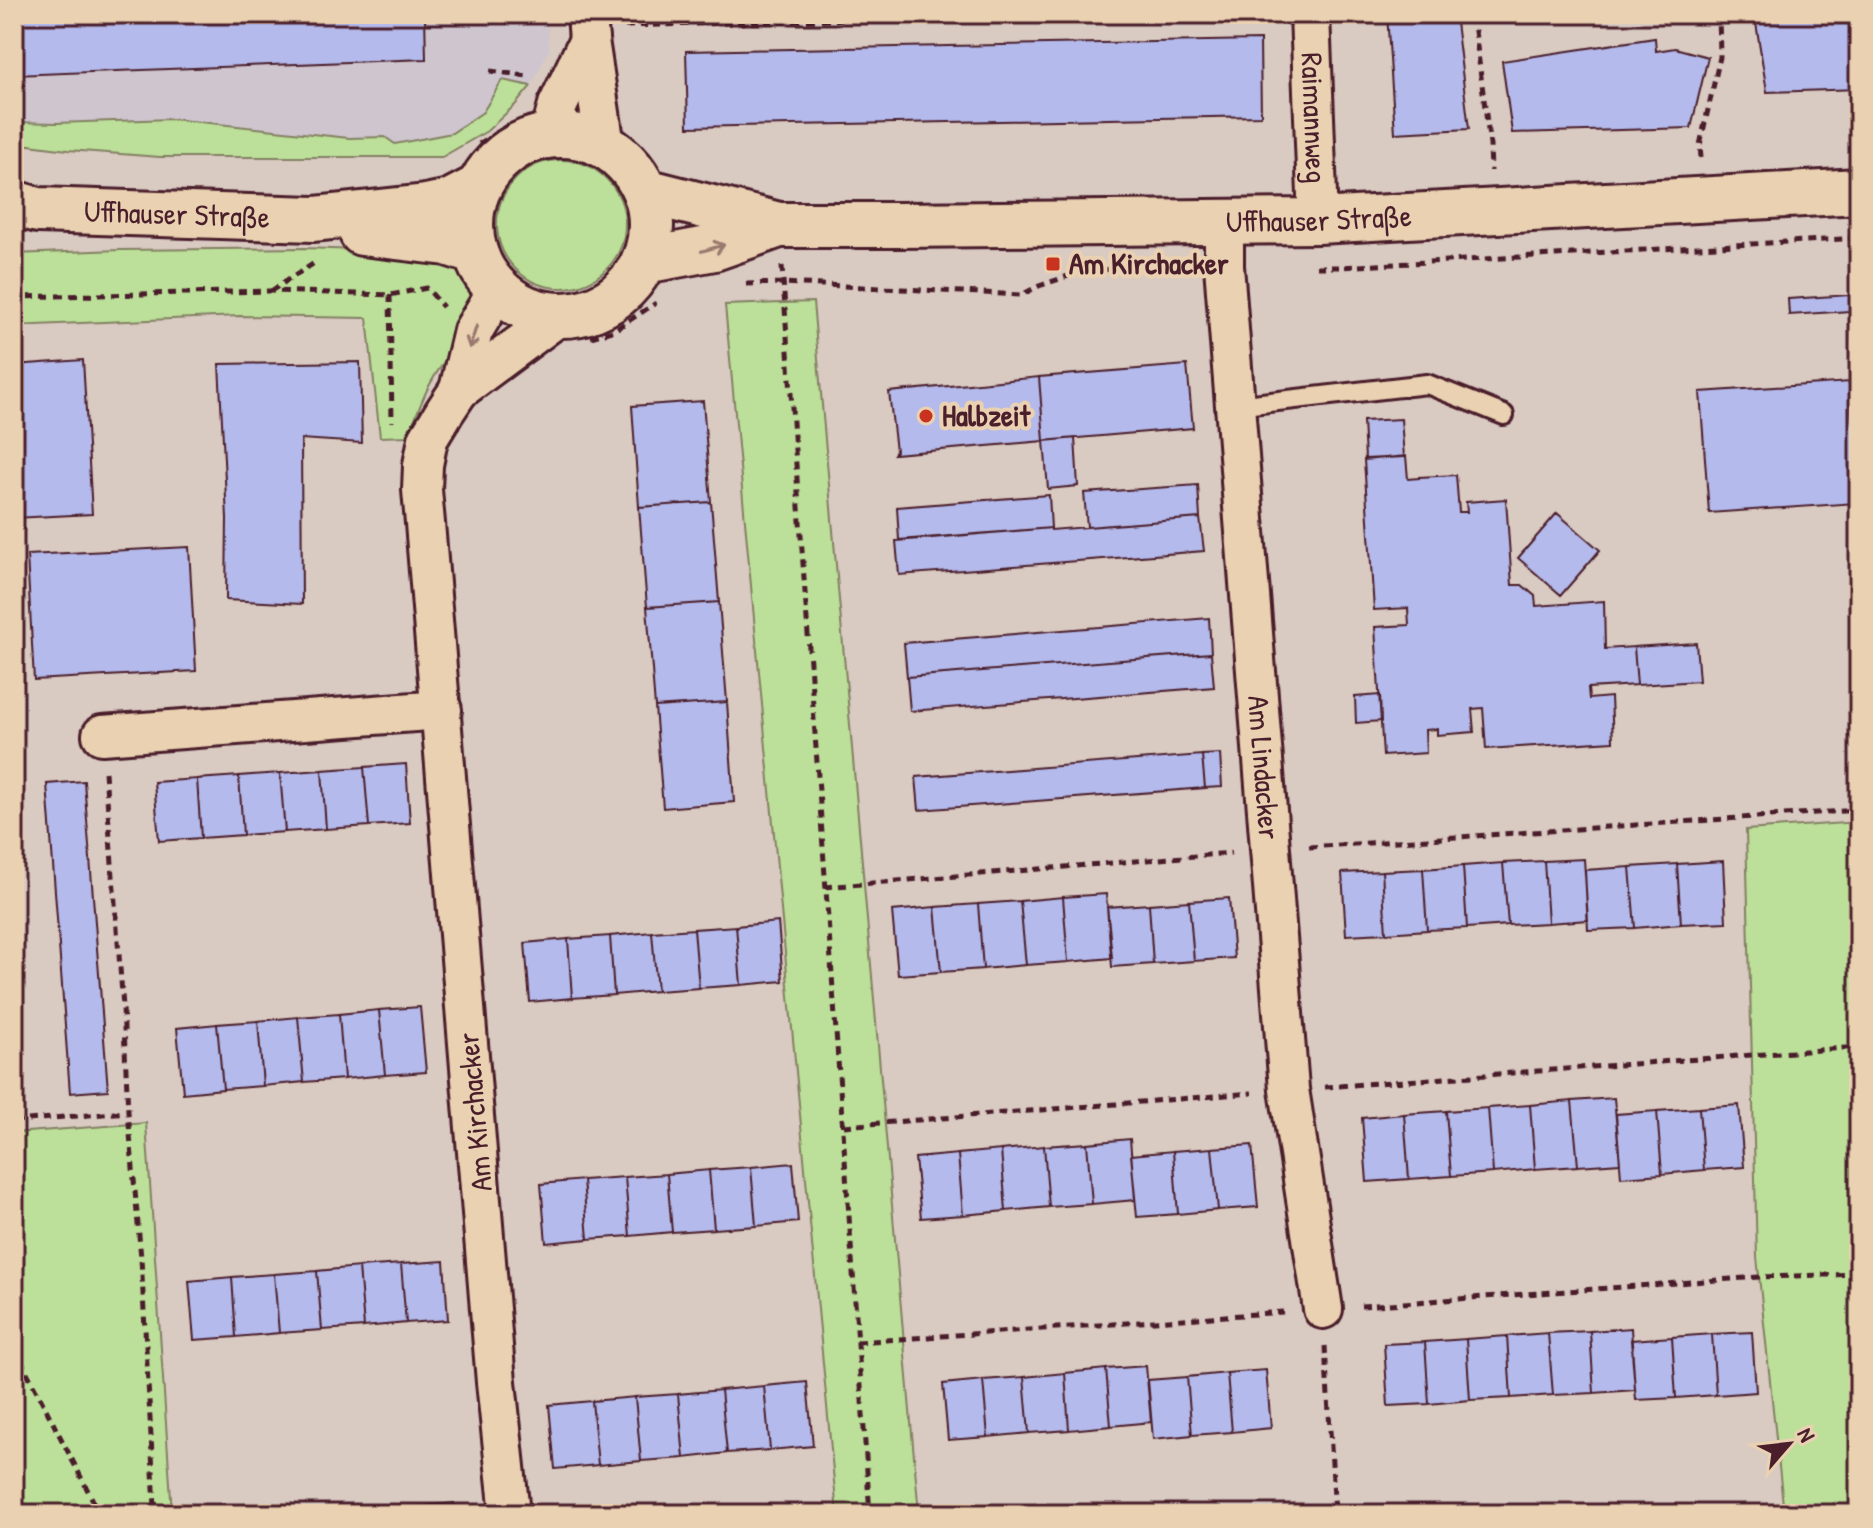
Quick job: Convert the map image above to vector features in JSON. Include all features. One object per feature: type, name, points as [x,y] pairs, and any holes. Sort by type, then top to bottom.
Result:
[{"type":"street","name":"Raimannweg","points":[[1310,14],[1318,221]]},
{"type":"street","points":[[550,135],[558,105],[588,27]]},
{"type":"street","points":[[588,27],[605,146]]},
{"type":"street","name":"Uffhauser Straße","points":[[550,135],[579,136],[605,146],[629,166],[645,191],[650,209],[649,245],[644,261],[628,286],[572,327],[516,303],[498,289],[484,272],[475,252],[471,219],[474,202],[491,167],[508,151],[528,141],[550,135]]},
{"type":"street","name":"Uffhauser Straße","points":[[22,210],[314,219],[426,207],[450,202],[479,187]]},
{"type":"street","name":"Uffhauser Straße","points":[[645,191],[779,225],[1318,221],[1859,191]]},
{"type":"street","name":"Uffhauser Straße","points":[[314,219],[365,234],[447,243],[475,252]]},
{"type":"street","name":"Am Lindacker","points":[[1224,223],[1224,266],[1289,1089],[1323,1309]]},
{"type":"street","name":"Uffhauser Straße","points":[[644,261],[714,248],[779,225]]},
{"type":"street","name":"Am Kirchacker","points":[[498,289],[473,331],[459,390],[428,439],[422,490],[496,1382],[510,1514]]},
{"type":"street","name":"Am Kirchacker","points":[[459,390],[572,327]]},
{"type":"street","points":[[102,735],[442,710]]},
{"type":"lane","points":[[1235,406],[1427,384],[1504,415]]},
{"type":"path","points":[[630,14],[631,39]]},
{"type":"path","points":[[588,27],[1050,14]]},
{"type":"path","points":[[1487,14],[1473,16],[1490,145],[1492,212]]},
{"type":"path","points":[[1701,158],[1700,145],[1720,57],[1719,14]]},
{"type":"path","points":[[779,225],[870,1514]]},
{"type":"path","points":[[741,284],[783,283],[1021,295],[1086,270]]},
{"type":"path","points":[[14,297],[270,291],[390,295],[427,288],[452,317],[473,331]]},
{"type":"path","points":[[390,295],[393,452],[423,465]]},
{"type":"path","points":[[572,327],[613,331],[660,301]]},
{"type":"path","points":[[102,735],[141,1258],[155,1511],[144,1514]]},
{"type":"path","points":[[825,887],[1270,850],[1859,810]]},
{"type":"path","points":[[844,1126],[1859,1047]]},
{"type":"path","points":[[14,1121],[128,1112]]},
{"type":"path","points":[[1323,1309],[1335,1514]]},
{"type":"path","points":[[14,1347],[100,1514]]},
{"type":"path","points":[[1858,1514],[1859,1506]]},
{"type":"shaded area","points":[[14,14],[547,14],[549,49],[531,86],[502,81],[483,112],[452,133],[395,144],[384,137],[349,138],[172,119],[14,122]]},
{"type":"green space","points":[[502,80],[531,86],[487,131],[442,157],[160,157],[14,143],[14,122],[172,119],[349,138],[385,137],[395,144],[452,133],[483,112]]},
{"type":"green space","points":[[561,160],[586,165],[606,179],[620,199],[625,224],[620,249],[606,269],[586,283],[561,288],[536,283],[516,269],[502,249],[497,224],[502,199],[516,179],[536,165]]},
{"type":"green space","points":[[305,248],[416,256],[455,268],[466,277],[470,299],[459,337],[427,390],[408,436],[380,437],[367,318],[239,316],[14,326],[14,254]]},
{"type":"green space","points":[[813,302],[919,1514],[837,1514],[725,305]]},
{"type":"green space","points":[[1859,822],[1859,1514],[1784,1514],[1757,1257],[1746,830]]},
{"type":"green space","points":[[146,1123],[172,1514],[14,1514],[14,1133]]},
{"type":"building","points":[[14,14],[425,14],[426,59],[14,75]]},
{"type":"building","points":[[1387,14],[1455,14],[1469,129],[1395,133]]},
{"type":"building","points":[[1814,14],[1859,14],[1859,89],[1767,92],[1756,23]]},
{"type":"building","points":[[1655,38],[1656,51],[1675,48],[1708,57],[1691,128],[1512,133],[1502,61]]},
{"type":"building","points":[[1260,40],[1261,116],[688,127],[686,51]]},
{"type":"building","points":[[1850,295],[1850,311],[1789,315],[1788,299]]},
{"type":"building","points":[[1850,295],[1859,295],[1859,415],[1850,311]]},
{"type":"building","points":[[83,360],[92,514],[14,518],[14,365]]},
{"type":"building","points":[[360,362],[362,443],[301,439],[302,604],[226,600],[227,518],[219,364]]},
{"type":"building","points":[[1187,365],[1193,428],[1044,441],[1039,377]]},
{"type":"building","points":[[1039,377],[1044,441],[894,454],[889,392]]},
{"type":"building","points":[[1850,382],[1852,416],[1859,415],[1859,523],[1856,503],[1709,513],[1700,392]]},
{"type":"building","points":[[703,401],[711,502],[639,507],[632,406]]},
{"type":"building","points":[[1401,419],[1404,457],[1365,459],[1363,421]]},
{"type":"building","points":[[1075,438],[1078,486],[1048,489],[1044,441]]},
{"type":"building","points":[[1406,456],[1408,479],[1456,475],[1459,512],[1467,512],[1466,502],[1506,499],[1512,585],[1522,585],[1535,596],[1536,606],[1604,601],[1605,649],[1634,647],[1637,685],[1588,688],[1589,699],[1611,697],[1613,741],[1486,749],[1483,708],[1472,709],[1474,732],[1437,735],[1437,729],[1425,730],[1426,753],[1383,756],[1375,627],[1409,625],[1408,608],[1374,610],[1364,460]]},
{"type":"building","points":[[1198,485],[1200,518],[1087,527],[1084,493]]},
{"type":"building","points":[[1049,495],[1051,528],[899,540],[897,507]]},
{"type":"building","points":[[711,502],[719,602],[647,607],[639,507]]},
{"type":"building","points":[[1557,513],[1600,550],[1561,595],[1518,558]]},
{"type":"building","points":[[1200,518],[1204,551],[899,575],[896,541]]},
{"type":"building","points":[[189,547],[196,671],[34,680],[27,555]]},
{"type":"building","points":[[719,602],[727,702],[655,707],[647,607]]},
{"type":"building","points":[[1209,618],[1211,653],[907,677],[904,643]]},
{"type":"building","points":[[1696,643],[1699,681],[1637,685],[1634,647]]},
{"type":"building","points":[[1211,653],[1214,687],[910,711],[907,677]]},
{"type":"building","points":[[1380,695],[1381,721],[1356,723],[1355,697]]},
{"type":"building","points":[[727,702],[734,802],[663,808],[655,707]]},
{"type":"building","points":[[1220,754],[1222,787],[1205,788],[1202,755]]},
{"type":"building","points":[[1202,755],[1205,788],[919,810],[916,777]]},
{"type":"building","points":[[406,764],[410,823],[369,826],[364,767]]},
{"type":"building","points":[[364,767],[369,826],[326,829],[322,770]]},
{"type":"building","points":[[322,770],[326,829],[285,832],[280,773]]},
{"type":"building","points":[[280,773],[285,832],[243,835],[239,776]]},
{"type":"building","points":[[239,776],[243,835],[201,838],[197,779]]},
{"type":"building","points":[[197,779],[201,838],[159,841],[154,782]]},
{"type":"building","points":[[84,781],[108,1090],[70,1093],[47,784]]},
{"type":"building","points":[[1584,859],[1588,920],[1548,923],[1544,861]]},
{"type":"building","points":[[1544,861],[1548,923],[1508,925],[1503,863]]},
{"type":"building","points":[[1723,861],[1726,922],[1681,924],[1677,864]]},
{"type":"building","points":[[1503,863],[1508,925],[1467,928],[1463,866]]},
{"type":"building","points":[[1677,864],[1681,924],[1635,928],[1630,867]]},
{"type":"building","points":[[1463,866],[1467,928],[1427,930],[1423,869]]},
{"type":"building","points":[[1630,867],[1635,928],[1588,930],[1585,870]]},
{"type":"building","points":[[1423,869],[1427,930],[1386,933],[1382,871]]},
{"type":"building","points":[[1382,871],[1386,933],[1346,935],[1342,873]]},
{"type":"building","points":[[1106,894],[1112,958],[1068,962],[1063,897]]},
{"type":"building","points":[[1063,897],[1068,962],[1026,965],[1020,901]]},
{"type":"building","points":[[1229,898],[1234,958],[1194,961],[1189,901]]},
{"type":"building","points":[[1020,901],[1026,965],[983,969],[978,904]]},
{"type":"building","points":[[1189,901],[1194,961],[1153,964],[1149,904]]},
{"type":"building","points":[[978,904],[983,969],[941,972],[935,907]]},
{"type":"building","points":[[1149,904],[1153,964],[1112,967],[1107,907]]},
{"type":"building","points":[[935,907],[941,972],[898,975],[892,911]]},
{"type":"building","points":[[778,922],[783,981],[741,985],[736,926]]},
{"type":"building","points":[[736,926],[741,985],[699,988],[694,929]]},
{"type":"building","points":[[694,929],[699,988],[657,991],[652,932]]},
{"type":"building","points":[[652,932],[657,991],[614,995],[610,936]]},
{"type":"building","points":[[610,936],[614,995],[572,998],[568,939]]},
{"type":"building","points":[[568,939],[572,998],[530,1002],[525,943]]},
{"type":"building","points":[[420,1007],[426,1072],[385,1075],[379,1010]]},
{"type":"building","points":[[379,1010],[385,1075],[344,1079],[339,1014]]},
{"type":"building","points":[[339,1014],[344,1079],[304,1082],[298,1017]]},
{"type":"building","points":[[298,1017],[304,1082],[263,1086],[258,1021]]},
{"type":"building","points":[[258,1021],[263,1086],[223,1089],[217,1024]]},
{"type":"building","points":[[217,1024],[223,1089],[183,1093],[177,1028]]},
{"type":"building","points":[[1614,1098],[1620,1163],[1578,1166],[1572,1101]]},
{"type":"building","points":[[1572,1101],[1578,1166],[1535,1169],[1530,1105]]},
{"type":"building","points":[[1530,1105],[1535,1169],[1493,1173],[1488,1108]]},
{"type":"building","points":[[1739,1105],[1744,1167],[1704,1170],[1699,1108]]},
{"type":"building","points":[[1488,1108],[1493,1173],[1451,1176],[1446,1111]]},
{"type":"building","points":[[1699,1108],[1704,1170],[1662,1174],[1657,1111]]},
{"type":"building","points":[[1446,1111],[1451,1176],[1409,1179],[1404,1114]]},
{"type":"building","points":[[1657,1111],[1662,1174],[1621,1177],[1616,1114]]},
{"type":"building","points":[[1404,1114],[1409,1179],[1367,1182],[1362,1118]]},
{"type":"building","points":[[1130,1139],[1135,1200],[1092,1204],[1087,1143]]},
{"type":"building","points":[[1087,1143],[1092,1204],[1049,1207],[1044,1146]]},
{"type":"building","points":[[1252,1145],[1258,1207],[1218,1210],[1212,1148]]},
{"type":"building","points":[[1044,1146],[1049,1207],[1006,1211],[1001,1150]]},
{"type":"building","points":[[1212,1148],[1218,1210],[1178,1214],[1173,1151]]},
{"type":"building","points":[[1001,1150],[1006,1211],[963,1215],[958,1154]]},
{"type":"building","points":[[1173,1151],[1178,1214],[1137,1217],[1131,1155]]},
{"type":"building","points":[[958,1154],[963,1215],[921,1218],[915,1158]]},
{"type":"building","points":[[793,1163],[798,1222],[756,1226],[751,1167]]},
{"type":"building","points":[[751,1167],[756,1226],[714,1229],[709,1170]]},
{"type":"building","points":[[709,1170],[714,1229],[672,1232],[667,1174]]},
{"type":"building","points":[[667,1174],[672,1232],[630,1236],[625,1177]]},
{"type":"building","points":[[625,1177],[630,1236],[588,1239],[583,1180]]},
{"type":"building","points":[[583,1180],[588,1239],[546,1243],[541,1184]]},
{"type":"building","points":[[444,1261],[448,1320],[406,1323],[401,1264]]},
{"type":"building","points":[[401,1264],[406,1323],[364,1327],[359,1267]]},
{"type":"building","points":[[359,1267],[364,1327],[322,1330],[317,1271]]},
{"type":"building","points":[[317,1271],[322,1330],[279,1333],[274,1274]]},
{"type":"building","points":[[274,1274],[279,1333],[236,1337],[232,1277]]},
{"type":"building","points":[[232,1277],[236,1337],[194,1340],[189,1281]]},
{"type":"building","points":[[1631,1328],[1635,1390],[1594,1393],[1590,1331]]},
{"type":"building","points":[[1590,1331],[1594,1393],[1553,1395],[1548,1333]]},
{"type":"building","points":[[1752,1332],[1756,1392],[1716,1395],[1712,1334]]},
{"type":"building","points":[[1548,1333],[1553,1395],[1511,1398],[1507,1336]]},
{"type":"building","points":[[1712,1334],[1716,1395],[1676,1398],[1672,1337]]},
{"type":"building","points":[[1507,1336],[1511,1398],[1470,1400],[1466,1339]]},
{"type":"building","points":[[1672,1337],[1676,1398],[1636,1400],[1631,1340]]},
{"type":"building","points":[[1466,1339],[1470,1400],[1429,1404],[1425,1342]]},
{"type":"building","points":[[1425,1342],[1429,1404],[1388,1406],[1384,1344]]},
{"type":"building","points":[[1146,1366],[1151,1422],[1111,1426],[1106,1369]]},
{"type":"building","points":[[1106,1369],[1111,1426],[1069,1430],[1065,1373]]},
{"type":"building","points":[[1266,1370],[1271,1428],[1232,1432],[1227,1373]]},
{"type":"building","points":[[1065,1373],[1069,1430],[1029,1433],[1024,1377]]},
{"type":"building","points":[[1227,1373],[1232,1432],[1192,1435],[1187,1377]]},
{"type":"building","points":[[1024,1377],[1029,1433],[988,1437],[983,1380]]},
{"type":"building","points":[[1187,1377],[1192,1435],[1153,1439],[1148,1380]]},
{"type":"building","points":[[983,1380],[988,1437],[948,1440],[943,1384]]},
{"type":"building","points":[[807,1382],[813,1446],[770,1450],[764,1386]]},
{"type":"building","points":[[764,1386],[770,1450],[727,1453],[721,1390]]},
{"type":"building","points":[[721,1390],[727,1453],[684,1458],[678,1394]]},
{"type":"building","points":[[678,1394],[684,1458],[641,1461],[635,1397]]},
{"type":"building","points":[[635,1397],[641,1461],[598,1465],[592,1401]]},
{"type":"building","points":[[592,1401],[598,1465],[555,1469],[549,1405]]},
{"type":"building","points":[[454,1503],[455,1514],[414,1514],[413,1507]]},
{"type":"building","points":[[413,1507],[414,1514],[373,1514],[373,1510]]},
{"type":"place","name":"Am Kirchacker","points":[[1053,264]]},
{"type":"place","name":"Halbzeit","points":[[926,416]]}]
